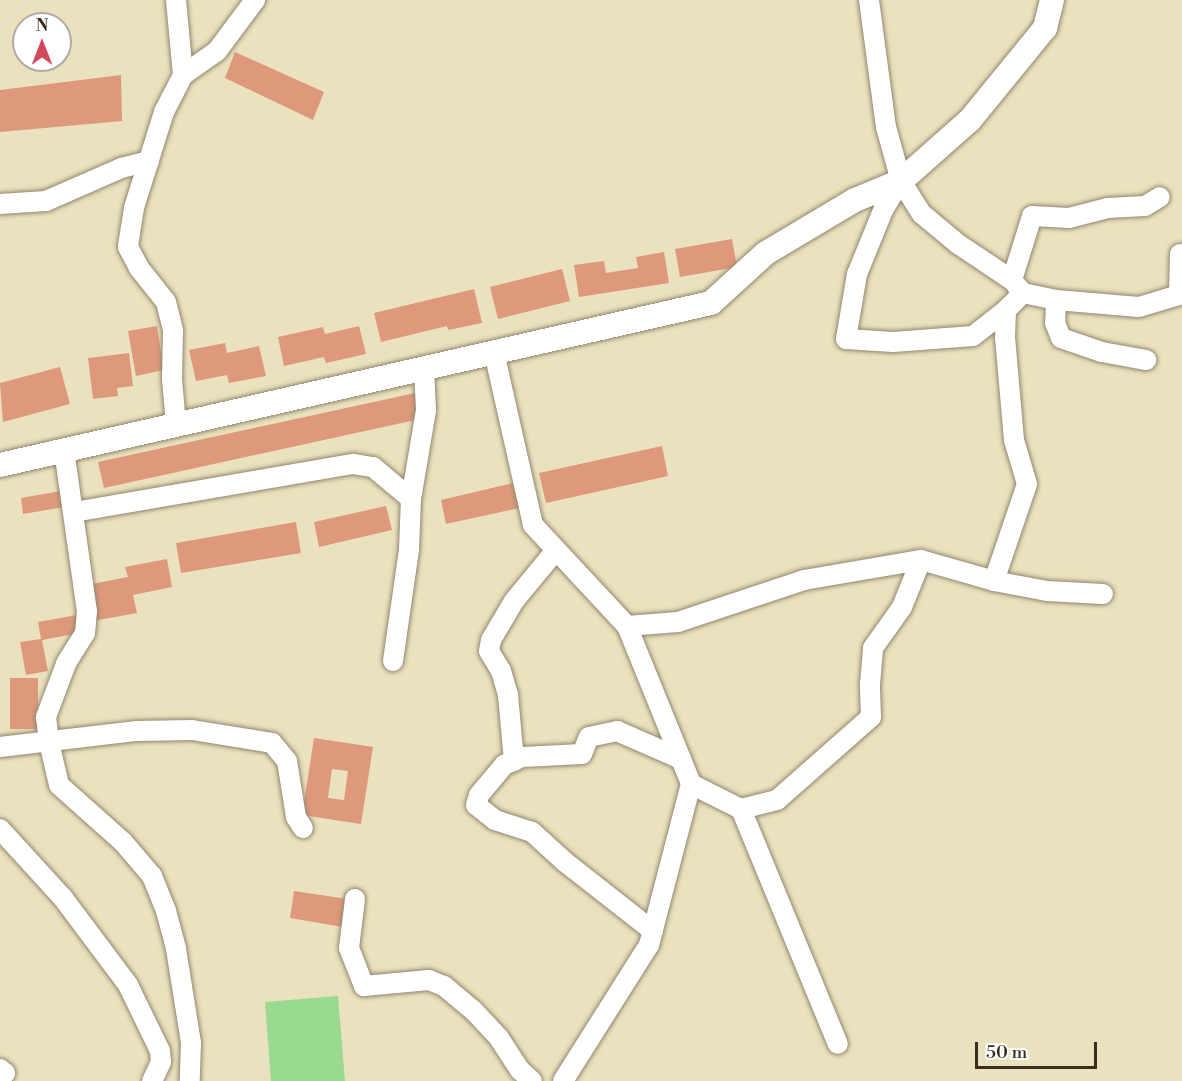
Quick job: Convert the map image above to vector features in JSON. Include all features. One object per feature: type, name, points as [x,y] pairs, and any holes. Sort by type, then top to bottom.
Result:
[{"type":"street","points":[[176,0],[183,75]]},
{"type":"street","points":[[176,425],[172,379],[173,331],[166,302],[139,268],[128,247],[134,208],[164,112],[183,75],[217,51],[255,0]]},
{"type":"street","points":[[869,0],[886,127],[901,181],[922,214],[958,244],[1018,287],[1056,300],[1139,307],[1179,295],[1180,254]]},
{"type":"street","points":[[1052,0],[1045,28],[970,120],[901,181],[884,208],[857,273],[846,339],[893,342],[973,336],[1006,310],[1018,287],[1032,216],[1069,218],[1107,208],[1145,206],[1160,197]]},
{"type":"street","points":[[0,204],[46,201],[121,168],[149,161]]},
{"type":"street","points":[[0,465],[711,303],[766,253],[855,200],[901,181]]},
{"type":"street","points":[[1056,300],[1055,323],[1061,338],[1102,352],[1146,360]]},
{"type":"street","points":[[994,581],[1027,484],[1014,440],[1005,338],[1006,310]]},
{"type":"street","points":[[494,352],[532,525],[627,626],[692,784],[649,945],[562,1081]]},
{"type":"street","points":[[393,661],[409,550],[411,499],[426,410],[424,368]]},
{"type":"street","points":[[64,450],[87,611],[85,633],[66,664],[46,717],[48,742],[59,785],[123,842],[152,876],[166,911],[176,949],[191,1043],[190,1081]]},
{"type":"street","points":[[74,512],[353,464],[373,467],[411,499]]},
{"type":"street","points":[[514,761],[508,695],[501,671],[489,651],[491,640],[514,601],[556,550]]},
{"type":"street","points":[[692,784],[741,809],[777,801],[871,717],[870,684],[873,648],[902,607],[921,560]]},
{"type":"street","points":[[627,626],[678,622],[804,580],[921,560],[994,581],[1047,591],[1103,594]]},
{"type":"street","points":[[0,747],[137,731],[192,730],[272,743],[287,760],[296,817],[303,828]]},
{"type":"street","points":[[653,931],[565,862],[532,832],[495,820],[476,805],[479,795],[504,765],[522,757],[582,754],[589,737],[617,731],[681,759]]},
{"type":"street","points":[[741,809],[838,1044]]},
{"type":"street","points":[[0,829],[63,898],[128,985],[160,1051],[161,1062],[152,1081]]},
{"type":"street","points":[[355,899],[349,948],[364,986],[398,985],[429,980],[444,986],[473,1010],[499,1038],[520,1070],[532,1081]]},
{"type":"green space","points":[[338,996],[345,1081],[271,1081],[265,1002]]},
{"type":"building","points":[[235,52],[324,92],[313,120],[225,78]]},
{"type":"building","points":[[121,75],[122,121],[0,132],[0,90]]},
{"type":"building","points":[[732,239],[737,267],[680,277],[675,249]]},
{"type":"building","points":[[664,252],[669,283],[579,297],[574,265],[604,261],[606,273],[638,268],[636,257]]},
{"type":"building","points":[[562,269],[570,301],[498,319],[490,287]]},
{"type":"building","points":[[474,289],[482,323],[448,330],[447,326],[381,342],[374,313]]},
{"type":"building","points":[[157,326],[164,370],[136,376],[128,331]]},
{"type":"building","points":[[359,326],[366,354],[326,363],[324,357],[284,366],[278,337],[323,327],[325,334]]},
{"type":"building","points":[[225,343],[227,353],[259,346],[266,376],[229,383],[227,375],[196,381],[189,350]]},
{"type":"building","points":[[129,353],[133,386],[117,388],[118,396],[93,399],[88,358]]},
{"type":"building","points":[[60,367],[70,404],[3,422],[0,383]]},
{"type":"building","points":[[415,393],[420,419],[104,488],[98,462]]},
{"type":"building","points":[[662,446],[668,476],[546,503],[539,473]]},
{"type":"building","points":[[513,483],[519,508],[446,524],[441,500]]},
{"type":"building","points":[[61,491],[64,507],[23,514],[21,498]]},
{"type":"building","points":[[386,506],[392,530],[319,547],[314,522]]},
{"type":"building","points":[[296,522],[301,553],[181,573],[176,543]]},
{"type":"building","points":[[167,559],[172,587],[133,595],[137,613],[93,621],[86,585],[128,577],[125,567]]},
{"type":"building","points":[[77,615],[80,633],[42,640],[48,671],[26,675],[20,642],[41,639],[38,622]]},
{"type":"building","points":[[10,678],[38,678],[38,729],[10,729]]},
{"type":"building","points":[[314,738],[373,747],[361,824],[302,815]],"holes":[[[332,769],[348,771],[344,800],[328,798]]]},
{"type":"building","points":[[294,891],[348,899],[343,927],[290,918]]}]
